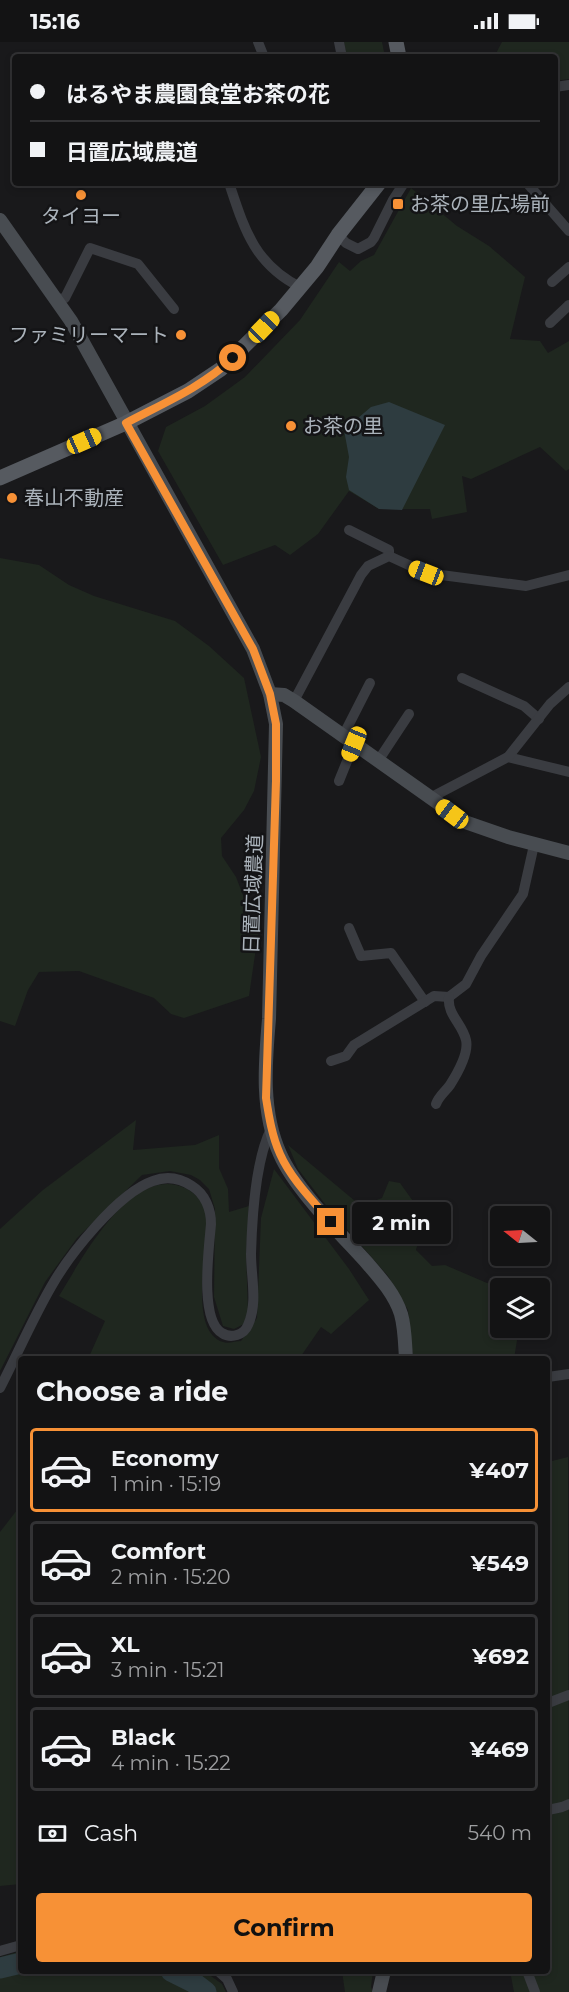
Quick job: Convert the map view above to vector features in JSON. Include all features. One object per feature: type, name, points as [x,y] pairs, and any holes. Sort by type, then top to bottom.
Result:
[{"type":"main road","points":[[0,478],[126,423],[188,391],[221,369],[300,288],[372,187]]},
{"type":"street","points":[[230,186],[245,232],[254,248],[272,269],[300,288]]},
{"type":"street","points":[[338,235],[345,243],[358,249],[371,242],[402,186]]},
{"type":"street","points":[[530,186],[569,231]]},
{"type":"street","name":"日置広域農道","points":[[0,220],[71,321],[253,649],[270,694],[276,724],[266,1064],[266,1098],[271,1129],[280,1156],[302,1188],[389,1290],[401,1313],[406,1356]]},
{"type":"street","points":[[57,299],[65,298],[90,248],[138,264],[174,309]]},
{"type":"street","points":[[552,282],[569,267]]},
{"type":"street","points":[[550,323],[569,305]]},
{"type":"street","points":[[349,530],[389,550],[389,556]]},
{"type":"street","points":[[294,701],[361,575],[368,566],[389,556]]},
{"type":"street","points":[[389,556],[426,573],[526,586],[569,575]]},
{"type":"street","points":[[462,678],[524,706],[539,719]]},
{"type":"street","points":[[339,781],[349,740],[370,683]]},
{"type":"street","points":[[430,798],[508,757],[550,704],[569,687]]},
{"type":"street","points":[[270,694],[284,695],[294,701],[452,814],[471,824],[534,845],[569,853]]},
{"type":"street","points":[[378,760],[409,714]]},
{"type":"street","points":[[508,757],[569,772]]},
{"type":"street","points":[[331,1061],[345,1056],[354,1045],[434,996],[449,997],[465,984],[523,894],[534,845]]},
{"type":"street","points":[[349,928],[361,956],[391,953],[425,1002]]},
{"type":"street","points":[[436,1104],[438,1098],[450,1085],[467,1049],[464,1033],[448,1006],[449,997]]},
{"type":"street","points":[[0,1388],[51,1286],[75,1251],[118,1203],[154,1180],[172,1178],[187,1182],[198,1190],[206,1201],[211,1214],[207,1299],[213,1322],[220,1332],[229,1336],[240,1334],[247,1329],[252,1315],[251,1254],[260,1163],[271,1129]]},
{"type":"street","points":[[550,1377],[569,1374]]},
{"type":"street","points":[[550,1702],[569,1695]]},
{"type":"street","points":[[550,1810],[569,1804]]},
{"type":"street","points":[[0,1951],[18,1946]]},
{"type":"street","points":[[221,1974],[227,1979],[233,1992]]},
{"type":"street","points":[[379,1992],[383,1974]]},
{"type":"street","points":[[528,1974],[535,1992]]},
{"type":"shaded area","points":[[344,42],[382,42],[384,54],[346,54]]},
{"type":"shaded area","points":[[502,42],[569,42],[569,79],[558,81],[558,54],[496,54]]},
{"type":"shaded area","points":[[411,188],[457,226],[489,246],[525,277],[510,339],[540,341],[548,353],[569,341],[569,469],[566,471],[540,447],[471,479],[462,476],[467,512],[432,519],[430,509],[379,509],[349,491],[318,534],[290,555],[275,545],[223,565],[158,451],[166,427],[205,406],[245,377],[300,320],[339,262],[350,271],[361,261],[374,255]]},
{"type":"shaded area","points":[[389,402],[445,425],[402,510],[379,509],[349,490],[346,477],[349,457],[344,430],[371,407]]},
{"type":"shaded area","points":[[0,558],[39,565],[69,585],[94,596],[175,621],[209,646],[244,678],[261,757],[254,791],[244,810],[221,838],[222,856],[236,877],[258,934],[249,996],[184,1018],[171,1014],[154,998],[79,971],[39,972],[28,990],[15,1026],[0,1021]]},
{"type":"shaded area","points":[[136,1120],[133,1150],[195,1145],[219,1135],[219,1168],[228,1189],[229,1212],[249,1206],[246,1253],[248,1311],[244,1324],[234,1329],[223,1326],[214,1297],[215,1209],[209,1189],[191,1175],[170,1171],[142,1175],[77,1238],[45,1282],[0,1371],[0,1229],[43,1190]]},
{"type":"shaded area","points":[[288,1145],[361,1206],[382,1198],[389,1181],[400,1183],[428,1222],[421,1230],[416,1250],[432,1266],[445,1265],[490,1284],[490,1338],[517,1338],[514,1356],[413,1356],[408,1310],[388,1276],[325,1204],[298,1169]]},
{"type":"shaded area","points":[[274,1169],[349,1269],[369,1300],[331,1334],[321,1327],[301,1356],[89,1356],[105,1321],[59,1296],[94,1240],[127,1202],[146,1189],[165,1184],[185,1188],[199,1199],[207,1216],[202,1285],[205,1321],[212,1334],[223,1342],[230,1343],[241,1341],[257,1318],[261,1218]]},
{"type":"shaded area","points":[[568,1457],[569,1992],[514,1992],[511,1974],[550,1974],[550,1462]]},
{"type":"shaded area","points":[[18,1509],[18,1884],[0,1886],[0,1532]]},
{"type":"shaded area","points":[[18,1952],[18,1974],[208,1974],[222,1984],[226,1992],[0,1992],[0,1957]]},
{"type":"shaded area","points":[[342,1974],[373,1974],[371,1987],[373,1992],[345,1992]]},
{"type":"waterway","points":[[0,1968],[18,1964]]},
{"type":"waterway","points":[[177,1974],[206,1992]]},
{"type":"place","name":"タイヨー","points":[[81,195]]},
{"type":"place","name":"お茶の里広場前","points":[[398,204]]},
{"type":"place","name":"ファミリーマート","points":[[181,335]]},
{"type":"place","name":"お茶の里","points":[[291,426]]},
{"type":"place","name":"春山不動産","points":[[12,498]]},
{"type":"route","points":[[233,358],[205,381],[126,423],[253,649],[270,694],[276,724],[276,781],[266,1098],[271,1129],[280,1156],[302,1188],[331,1222]]}]
